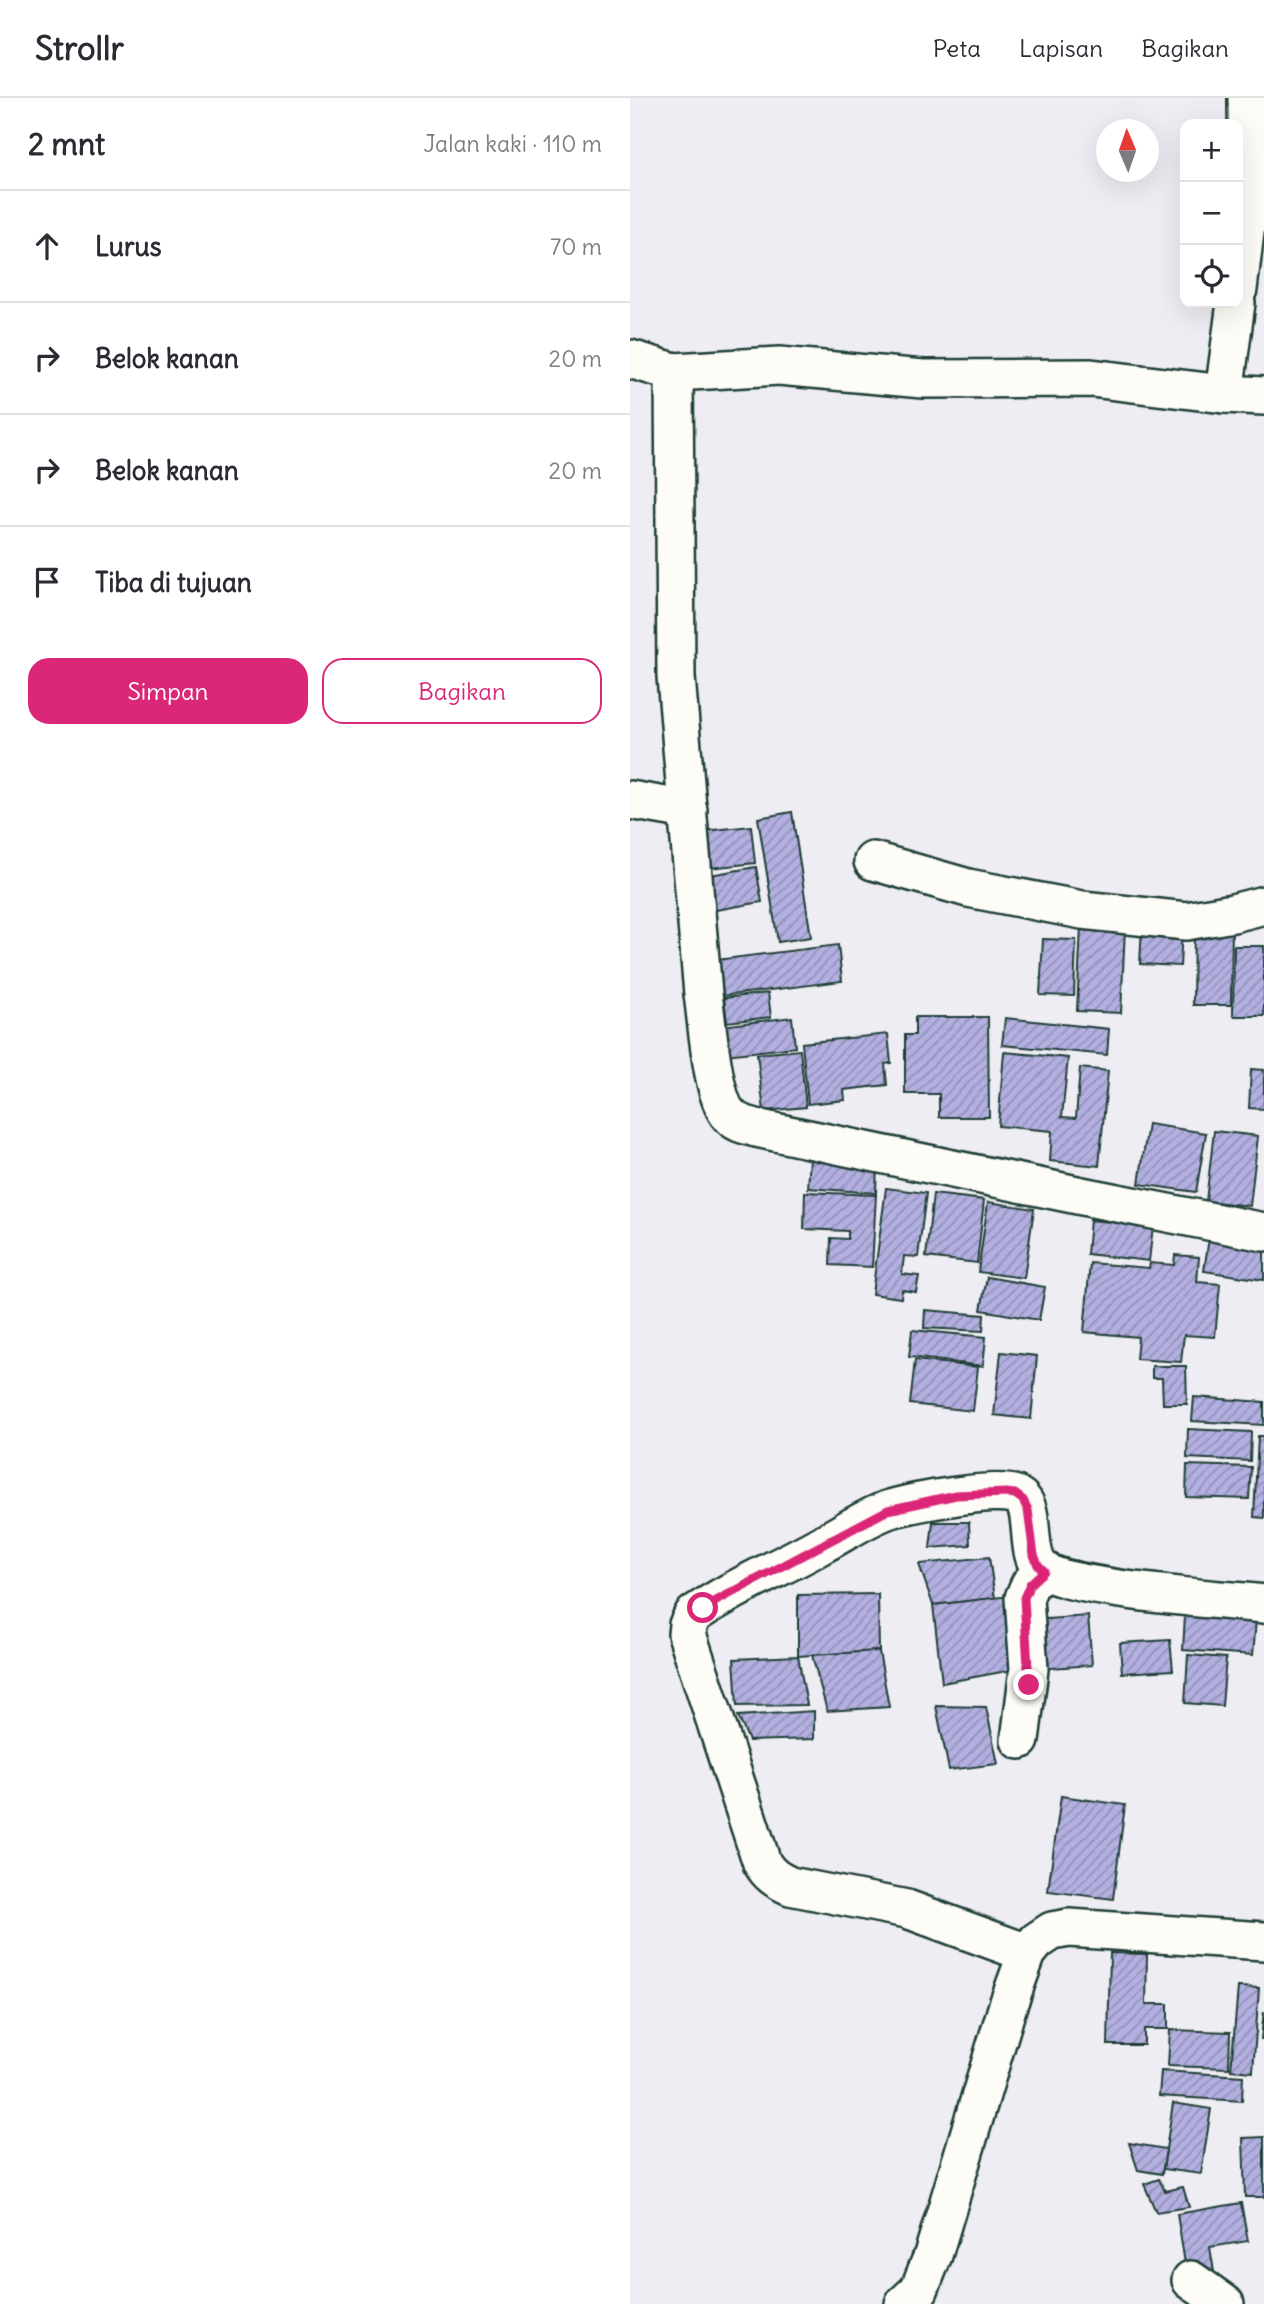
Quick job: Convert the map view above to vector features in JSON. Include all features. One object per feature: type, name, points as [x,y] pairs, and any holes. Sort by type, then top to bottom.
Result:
[{"type":"street","points":[[1243,248],[1248,208],[1247,98]]},
{"type":"street","points":[[1224,394],[1235,308]]},
{"type":"street","points":[[630,359],[674,372],[779,366],[923,379],[1091,378],[1224,394],[1264,396]]},
{"type":"street","points":[[674,372],[676,677],[710,1045],[720,1099],[730,1117],[740,1124],[769,1131],[1264,1232]]},
{"type":"street","points":[[630,800],[688,810]]},
{"type":"street","points":[[873,861],[968,888],[1082,909],[1186,920],[1264,905]]},
{"type":"street","points":[[1027,1952],[906,1909],[790,1886],[777,1881],[768,1873],[762,1863],[687,1634],[693,1615],[888,1510],[956,1495],[1006,1493],[1015,1494],[1023,1500],[1028,1510],[1034,1555],[1044,1571],[1092,1585],[1264,1604]]},
{"type":"street","points":[[1020,1740],[1030,1669],[1024,1598],[1030,1584],[1044,1571]]},
{"type":"street","points":[[904,2304],[919,2290],[933,2255],[1008,2005],[1027,1952],[1037,1941],[1052,1931],[1069,1928],[1264,1941]]},
{"type":"street","points":[[1191,2280],[1225,2304]]},
{"type":"building","points":[[792,812],[811,937],[778,942],[758,818]]},
{"type":"building","points":[[751,826],[755,863],[700,869],[695,832]]},
{"type":"building","points":[[756,867],[762,902],[710,911],[704,876]]},
{"type":"building","points":[[1194,924],[1232,925],[1231,1005],[1193,1005]]},
{"type":"building","points":[[1081,926],[1125,928],[1121,1013],[1077,1011]]},
{"type":"building","points":[[1142,926],[1182,928],[1180,966],[1140,964]]},
{"type":"building","points":[[1043,939],[1076,940],[1074,996],[1040,995]]},
{"type":"building","points":[[838,945],[842,981],[721,996],[716,960]]},
{"type":"building","points":[[1234,946],[1264,946],[1264,1016],[1233,1016]]},
{"type":"building","points":[[768,993],[771,1017],[727,1022],[724,998]]},
{"type":"building","points":[[792,1017],[795,1047],[726,1055],[722,1026]]},
{"type":"building","points":[[915,1017],[988,1017],[989,1117],[939,1117],[939,1094],[905,1094],[905,1035],[915,1035]]},
{"type":"building","points":[[1005,1018],[1109,1029],[1107,1055],[1002,1045]]},
{"type":"building","points":[[888,1034],[891,1063],[885,1064],[887,1085],[844,1090],[845,1100],[808,1104],[802,1043]]},
{"type":"building","points":[[800,1050],[806,1107],[764,1111],[757,1054]]},
{"type":"building","points":[[1004,1052],[1068,1058],[1062,1117],[1076,1118],[1080,1068],[1108,1071],[1099,1166],[1050,1161],[1052,1131],[998,1126]]},
{"type":"building","points":[[1251,1069],[1264,1070],[1264,1109],[1249,1108]]},
{"type":"building","points":[[1148,1124],[1206,1133],[1196,1192],[1139,1184]]},
{"type":"building","points":[[1214,1131],[1258,1136],[1250,1206],[1206,1201]]},
{"type":"building","points":[[810,1158],[877,1162],[876,1193],[808,1188]]},
{"type":"building","points":[[886,1188],[926,1193],[918,1257],[904,1256],[902,1274],[919,1276],[916,1292],[902,1290],[901,1298],[872,1294]]},
{"type":"building","points":[[805,1192],[876,1195],[872,1267],[830,1265],[831,1238],[848,1239],[848,1231],[804,1229]]},
{"type":"building","points":[[933,1194],[984,1200],[977,1263],[926,1257]]},
{"type":"building","points":[[988,1202],[1034,1209],[1024,1278],[978,1272]]},
{"type":"building","points":[[1090,1220],[1153,1226],[1149,1261],[1087,1254]]},
{"type":"building","points":[[1210,1231],[1264,1239],[1264,1280],[1204,1271]]},
{"type":"building","points":[[1175,1255],[1199,1257],[1197,1282],[1220,1284],[1215,1337],[1184,1335],[1181,1362],[1136,1359],[1138,1337],[1084,1332],[1090,1263],[1149,1268],[1150,1263],[1174,1265]]},
{"type":"building","points":[[987,1277],[1045,1287],[1039,1320],[981,1310]]},
{"type":"building","points":[[925,1310],[984,1315],[983,1331],[924,1328]]},
{"type":"building","points":[[912,1330],[986,1337],[983,1366],[909,1357]]},
{"type":"building","points":[[1001,1352],[1037,1356],[1031,1419],[994,1415]]},
{"type":"building","points":[[915,1360],[978,1367],[973,1411],[910,1404]]},
{"type":"building","points":[[1152,1366],[1186,1366],[1187,1404],[1163,1404],[1162,1378],[1152,1378]]},
{"type":"building","points":[[1194,1397],[1264,1402],[1264,1425],[1192,1421]]},
{"type":"building","points":[[1188,1429],[1251,1432],[1250,1461],[1187,1458]]},
{"type":"building","points":[[1258,1436],[1264,1436],[1264,1518],[1254,1517]]},
{"type":"building","points":[[1187,1465],[1251,1467],[1249,1499],[1186,1497]]},
{"type":"building","points":[[933,1522],[969,1522],[970,1545],[930,1548]]},
{"type":"building","points":[[989,1557],[995,1598],[933,1605],[919,1564]]},
{"type":"building","points":[[878,1594],[879,1651],[798,1656],[798,1595]]},
{"type":"building","points":[[1010,1596],[1018,1669],[942,1683],[933,1605]]},
{"type":"building","points":[[1185,1615],[1256,1620],[1253,1655],[1183,1650]]},
{"type":"building","points":[[1088,1616],[1092,1665],[1038,1669],[1034,1620]]},
{"type":"building","points":[[1170,1640],[1173,1670],[1122,1673],[1120,1643]]},
{"type":"building","points":[[879,1651],[889,1707],[827,1711],[812,1655]]},
{"type":"building","points":[[1188,1655],[1226,1658],[1222,1706],[1185,1703]]},
{"type":"building","points":[[798,1656],[807,1705],[737,1706],[734,1659]]},
{"type":"building","points":[[936,1706],[986,1707],[998,1764],[949,1770]]},
{"type":"building","points":[[814,1711],[814,1739],[749,1741],[738,1716]]},
{"type":"building","points":[[1061,1796],[1125,1805],[1113,1899],[1048,1891]]},
{"type":"building","points":[[1110,1953],[1147,1954],[1146,2004],[1168,2004],[1168,2029],[1144,2029],[1144,2045],[1108,2045]]},
{"type":"building","points":[[1238,1987],[1259,1988],[1253,2072],[1231,2070]]},
{"type":"building","points":[[1264,2011],[1264,2040],[1261,2039]]},
{"type":"building","points":[[1170,2030],[1230,2032],[1229,2068],[1168,2066]]},
{"type":"building","points":[[1161,2071],[1243,2076],[1242,2101],[1159,2096]]},
{"type":"building","points":[[1173,2103],[1211,2109],[1201,2174],[1163,2169]]},
{"type":"building","points":[[1264,2137],[1264,2197],[1245,2197],[1243,2138]]},
{"type":"building","points":[[1129,2143],[1166,2149],[1162,2174],[1138,2170]]},
{"type":"building","points":[[1159,2179],[1165,2191],[1183,2187],[1189,2207],[1156,2212],[1144,2184]]},
{"type":"building","points":[[1241,2203],[1248,2241],[1210,2247],[1214,2272],[1187,2276],[1177,2214]]},
{"type":"route","points":[[703,1608],[888,1510],[956,1495],[1015,1494],[1023,1500],[1028,1510],[1034,1555],[1044,1571],[1030,1584],[1024,1598],[1029,1685]]}]
